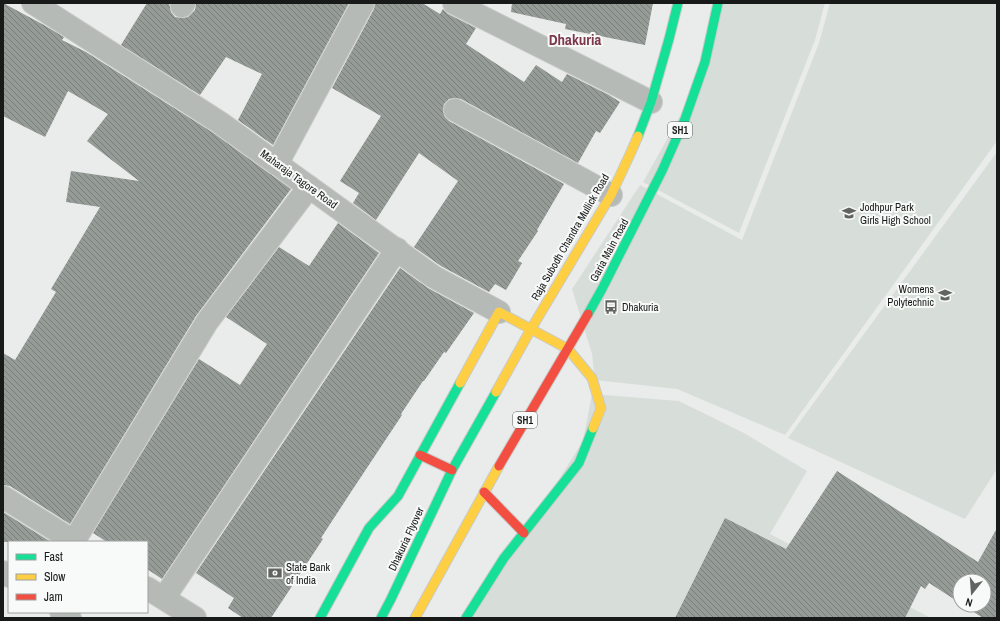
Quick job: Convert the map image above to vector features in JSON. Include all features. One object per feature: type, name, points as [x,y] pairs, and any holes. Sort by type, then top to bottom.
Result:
[{"type":"main road","name":"Raja Subodh Chandra Mullick Road","points":[[452,470],[531,329],[611,195],[652,102],[678,3]]},
{"type":"main road","name":"Garia Main Road","points":[[484,492],[527,416],[568,350],[608,276],[665,164],[685,119],[705,62],[718,3]]},
{"type":"main road","name":"Maharaja Tagore Road","points":[[466,618],[504,558],[579,463],[601,408],[592,378],[568,350],[499,312]]},
{"type":"main road","points":[[320,618],[369,528],[398,496],[499,312]]},
{"type":"main road","points":[[420,455],[452,470]]},
{"type":"main road","name":"Dhakuria Flyover","points":[[381,618],[452,470]]},
{"type":"main road","points":[[484,492],[524,533]]},
{"type":"main road","name":"SH1","points":[[415,618],[484,492]]},
{"type":"street","name":"Maharaja Tagore Road","points":[[33,3],[60,10],[434,276],[499,312]]},
{"type":"street","points":[[277,164],[363,3]]},
{"type":"street","points":[[454,3],[652,102]]},
{"type":"street","points":[[455,110],[611,195]]},
{"type":"street","points":[[75,541],[207,322],[309,187]]},
{"type":"street","points":[[195,618],[155,593],[396,249]]},
{"type":"street","points":[[3,497],[72,541]]},
{"type":"shaded area","points":[[713,3],[825,3],[815,40],[739,233],[643,182],[702,77]]},
{"type":"shaded area","name":"Jodhpur Park Girls High School","points":[[830,3],[997,3],[997,141],[785,435],[677,389],[595,380],[592,354],[572,289],[640,185],[742,240],[819,43]]},
{"type":"shaded area","name":"Womens Polytechnic","points":[[997,152],[997,469],[965,519],[788,438]]},
{"type":"shaded area","points":[[592,394],[679,401],[744,433],[807,471],[770,534],[931,618],[472,618],[583,441]]},
{"type":"building","points":[[3,3],[64,37],[62,40],[86,52],[212,132],[291,189],[196,316],[70,524],[10,486],[3,485],[3,353],[15,360],[56,292],[51,289],[100,207],[66,202],[71,171],[139,181],[87,141],[108,114],[68,91],[45,137],[3,116]]},
{"type":"building","points":[[147,3],[169,3],[171,12],[175,17],[182,18],[188,17],[195,10],[196,3],[349,3],[273,145],[238,120],[262,74],[226,57],[200,95],[121,45]]},
{"type":"building","points":[[375,3],[422,3],[440,14],[443,9],[448,14],[476,28],[466,44],[524,82],[536,65],[562,82],[567,74],[620,102],[600,133],[596,131],[578,163],[461,99],[449,99],[444,104],[443,111],[445,117],[449,121],[564,184],[537,230],[538,231],[518,261],[522,263],[506,290],[495,284],[489,292],[441,266],[414,247],[458,181],[419,153],[376,220],[353,203],[359,193],[340,181],[381,116],[332,88],[374,9]]},
{"type":"building","points":[[512,3],[653,3],[645,45],[565,29],[566,24],[511,12]]},
{"type":"building","points":[[338,223],[379,253],[162,579],[148,570],[148,541],[105,541],[93,533],[199,359],[240,385],[267,344],[226,317],[279,247],[309,266]]},
{"type":"building","points":[[400,268],[428,288],[474,313],[446,353],[444,352],[423,381],[401,414],[402,415],[321,538],[323,539],[271,618],[243,618],[228,608],[234,598],[196,573]]},
{"type":"building","points":[[837,471],[978,562],[997,528],[997,618],[983,618],[975,613],[992,613],[992,573],[952,573],[952,598],[929,583],[925,589],[921,586],[905,618],[675,618],[725,518],[786,549]]},
{"type":"building","points":[[3,512],[49,541],[8,541],[3,542]]},
{"type":"traffic: fast","points":[[638,136],[651,102],[678,3]]},
{"type":"traffic: fast","points":[[588,314],[662,171],[685,119],[705,62],[718,3]]},
{"type":"traffic: fast","points":[[320,618],[369,528],[398,496],[460,383]]},
{"type":"traffic: fast","points":[[381,618],[452,470],[496,392]]},
{"type":"traffic: fast","points":[[466,618],[504,558],[579,463],[593,428]]},
{"type":"traffic: slow","points":[[496,392],[531,329],[611,195],[638,136]]},
{"type":"traffic: slow","points":[[460,383],[499,312],[568,349],[592,378],[601,408],[593,428]]},
{"type":"traffic: slow","points":[[415,618],[499,466]]},
{"type":"traffic: jam","points":[[499,466],[588,314]]},
{"type":"traffic: jam","points":[[420,455],[452,470]]},
{"type":"traffic: jam","points":[[484,492],[524,533]]},
{"type":"place","name":"Jodhpur Park Girls High School","points":[[849,213]]},
{"type":"place","name":"Womens Polytechnic","points":[[945,295]]},
{"type":"place","name":"Dhakuria","points":[[611,307]]},
{"type":"place","name":"State Bank of India","points":[[275,573]]},
{"type":"district","name":"Dhakuria","points":[[575,40]]}]
